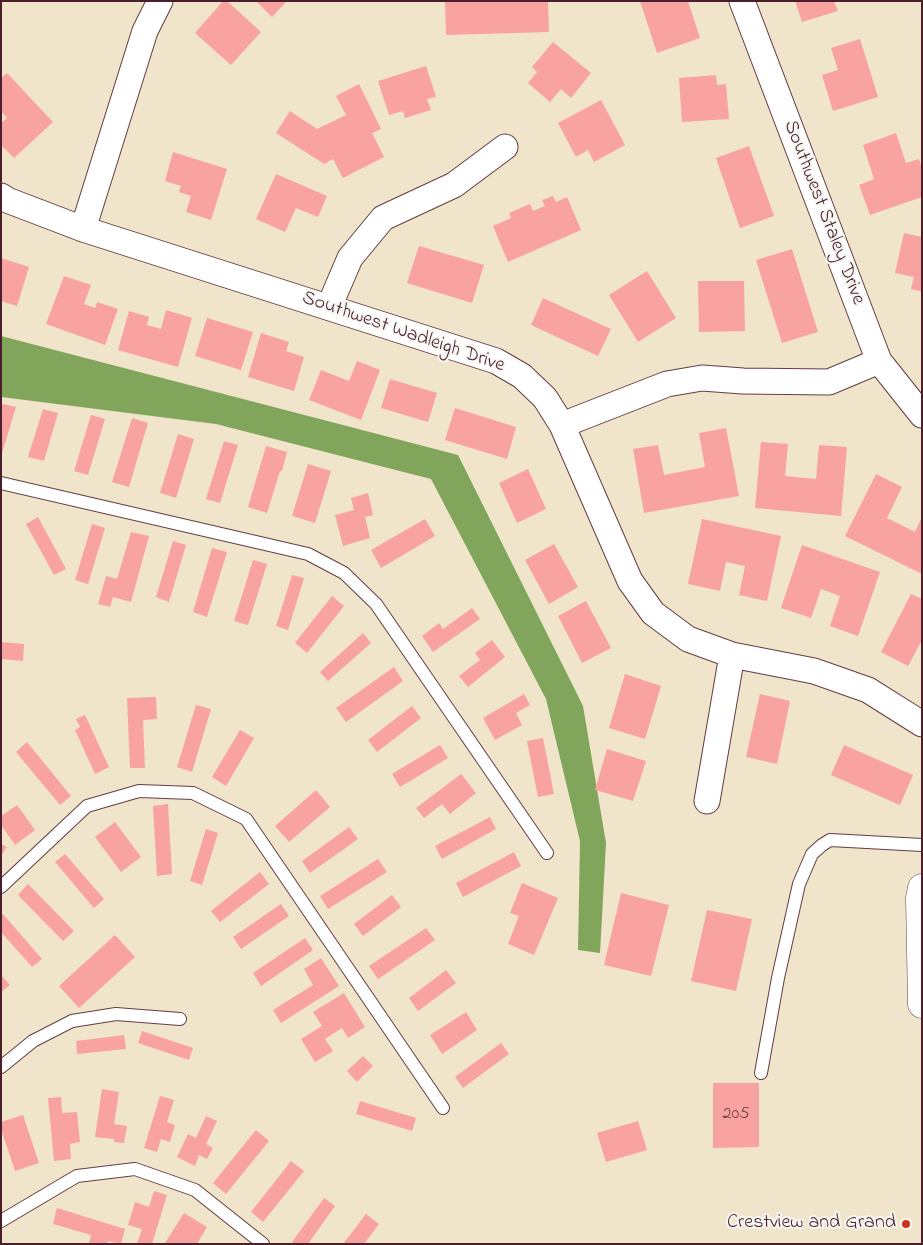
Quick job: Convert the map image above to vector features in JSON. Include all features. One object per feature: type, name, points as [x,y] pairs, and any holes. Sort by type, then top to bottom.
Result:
[{"type":"street","points":[[83,229],[145,31],[160,1]]},
{"type":"street","name":"Southwest Staley Drive","points":[[742,1],[879,361],[922,415]]},
{"type":"street","points":[[329,307],[350,258],[384,218],[454,184],[504,148]]},
{"type":"street","name":"Southwest Wadleigh Drive","points":[[1,196],[83,229],[496,361],[522,376],[545,398],[562,425],[630,581],[653,613],[688,639],[732,656],[814,671],[868,690],[922,724]]},
{"type":"street","points":[[562,425],[667,384],[702,378],[743,381],[829,382],[879,361]]},
{"type":"street","points":[[707,801],[732,656]]},
{"type":"street","points":[[922,888],[920,898],[922,1004]]},
{"type":"lane","points":[[1,483],[308,554],[344,573],[376,604],[547,853]]},
{"type":"lane","points":[[1,887],[87,806],[139,791],[194,792],[246,819],[443,1108]]},
{"type":"lane","points":[[761,1073],[778,978],[799,884],[812,854],[830,840],[922,845]]},
{"type":"lane","points":[[1,1067],[33,1041],[72,1021],[116,1014],[180,1019]]},
{"type":"lane","points":[[1,1221],[77,1176],[135,1169],[194,1190],[262,1244]]},
{"type":"green space","points":[[1,336],[458,455],[583,706],[606,843],[600,953],[578,950],[580,841],[546,699],[431,479],[216,424],[1,397]]},
{"type":"building","points":[[223,1],[227,1],[261,32],[231,65],[195,33]]},
{"type":"building","points":[[256,1],[287,1],[272,17]]},
{"type":"building","points":[[445,1],[548,1],[549,32],[446,35]]},
{"type":"building","points":[[640,1],[688,1],[700,38],[657,53]]},
{"type":"building","points":[[795,1],[834,1],[838,11],[802,22]]},
{"type":"building","points":[[860,39],[878,97],[833,111],[822,75],[838,70],[831,48]]},
{"type":"building","points":[[553,42],[591,73],[571,98],[561,89],[550,102],[528,83],[537,72],[532,67]]},
{"type":"building","points":[[426,66],[436,97],[427,99],[431,110],[405,118],[403,111],[389,115],[378,81]]},
{"type":"building","points":[[7,73],[53,122],[14,158],[1,145],[1,123],[7,118],[1,111],[1,78]]},
{"type":"building","points":[[716,75],[717,85],[726,84],[729,119],[682,122],[679,78]]},
{"type":"building","points":[[359,84],[381,129],[372,133],[384,157],[343,178],[333,159],[324,164],[276,133],[290,111],[317,129],[346,115],[336,96]]},
{"type":"building","points":[[601,100],[625,145],[594,162],[588,150],[576,157],[558,123]]},
{"type":"building","points":[[896,133],[906,163],[919,159],[922,169],[922,197],[870,215],[859,185],[874,179],[863,145]]},
{"type":"building","points":[[749,146],[774,216],[740,228],[716,158]]},
{"type":"building","points":[[173,152],[227,169],[211,220],[186,212],[191,196],[179,192],[181,186],[165,181]]},
{"type":"building","points":[[276,174],[327,196],[318,217],[296,208],[285,232],[256,219]]},
{"type":"building","points":[[553,196],[556,202],[567,197],[581,230],[508,262],[493,226],[511,218],[509,213],[530,204],[533,211],[545,206],[542,200]]},
{"type":"building","points":[[904,233],[922,237],[922,292],[911,289],[914,277],[895,273]]},
{"type":"building","points":[[419,246],[484,265],[472,303],[407,283]]},
{"type":"building","points":[[792,249],[818,332],[782,343],[756,260]]},
{"type":"building","points":[[1,258],[29,267],[17,306],[1,301]]},
{"type":"building","points":[[647,271],[676,318],[638,342],[609,295]]},
{"type":"building","points":[[64,276],[91,285],[84,304],[95,308],[97,302],[118,309],[105,345],[46,324]]},
{"type":"building","points":[[698,281],[744,281],[745,331],[699,332]]},
{"type":"building","points":[[543,298],[611,329],[598,356],[531,325]]},
{"type":"building","points":[[166,310],[192,318],[178,367],[118,350],[129,311],[149,317],[147,325],[161,329]]},
{"type":"building","points":[[207,318],[253,332],[241,370],[195,356]]},
{"type":"building","points":[[261,333],[289,342],[286,351],[304,357],[294,391],[248,377]]},
{"type":"building","points":[[357,361],[380,370],[361,420],[309,400],[321,370],[349,381]]},
{"type":"building","points":[[390,379],[437,393],[428,422],[381,408]]},
{"type":"building","points":[[3,404],[16,407],[2,453],[1,408]]},
{"type":"building","points":[[455,408],[516,427],[507,459],[445,440]]},
{"type":"building","points":[[43,409],[58,413],[44,461],[28,457]]},
{"type":"building","points":[[91,415],[105,419],[88,475],[74,471]]},
{"type":"building","points":[[132,418],[148,423],[129,487],[112,482]]},
{"type":"building","points":[[726,428],[739,496],[644,513],[633,449],[658,445],[664,475],[705,467],[699,433]]},
{"type":"building","points":[[178,434],[194,439],[176,498],[160,493]]},
{"type":"building","points":[[224,441],[238,445],[220,503],[206,499]]},
{"type":"building","points":[[761,442],[788,444],[785,476],[816,479],[819,445],[847,447],[841,516],[755,508]]},
{"type":"building","points":[[266,446],[287,452],[267,513],[248,507]]},
{"type":"building","points":[[308,464],[331,471],[315,523],[292,516]]},
{"type":"building","points":[[528,469],[546,509],[517,523],[499,483]]},
{"type":"building","points":[[876,474],[902,487],[887,518],[915,532],[922,517],[922,574],[845,536]]},
{"type":"building","points":[[368,493],[373,515],[365,517],[370,538],[343,546],[335,515],[354,510],[351,498]]},
{"type":"building","points":[[38,517],[66,569],[54,575],[26,524]]},
{"type":"building","points":[[425,519],[435,536],[381,568],[371,550]]},
{"type":"building","points":[[702,519],[781,536],[767,601],[739,595],[745,566],[726,562],[720,591],[688,584]]},
{"type":"building","points":[[92,524],[105,528],[88,584],[75,580]]},
{"type":"building","points":[[131,532],[149,536],[131,602],[113,597],[110,607],[98,604],[106,576],[117,579]]},
{"type":"building","points":[[173,541],[186,545],[169,602],[156,597]]},
{"type":"building","points":[[554,544],[578,587],[549,604],[525,560]]},
{"type":"building","points":[[802,545],[880,572],[858,636],[830,626],[840,596],[821,589],[811,618],[781,608]]},
{"type":"building","points":[[212,548],[227,552],[207,617],[193,612]]},
{"type":"building","points":[[253,560],[267,564],[248,625],[234,621]]},
{"type":"building","points":[[292,575],[304,578],[288,630],[276,626]]},
{"type":"building","points":[[911,594],[922,599],[922,640],[908,666],[881,652]]},
{"type":"building","points":[[332,596],[344,606],[307,653],[295,643]]},
{"type":"building","points":[[586,601],[611,648],[582,663],[558,616]]},
{"type":"building","points":[[472,608],[480,619],[433,652],[422,636],[439,623],[443,629]]},
{"type":"building","points":[[363,633],[371,643],[328,681],[320,672]]},
{"type":"building","points":[[492,640],[505,657],[468,687],[459,676],[480,660],[475,653]]},
{"type":"building","points":[[1,642],[24,644],[23,661],[1,659]]},
{"type":"building","points":[[394,667],[403,681],[346,722],[336,708]]},
{"type":"building","points":[[625,674],[661,686],[645,739],[609,728]]},
{"type":"building","points":[[524,694],[530,705],[516,713],[522,725],[495,740],[483,718]]},
{"type":"building","points":[[760,694],[790,701],[777,764],[746,757]]},
{"type":"building","points":[[156,697],[157,719],[143,720],[145,768],[130,768],[127,698]]},
{"type":"building","points":[[196,705],[211,709],[192,772],[177,767]]},
{"type":"building","points":[[412,706],[421,718],[377,752],[368,740]]},
{"type":"building","points":[[85,715],[109,767],[95,774],[75,730],[80,727],[76,719]]},
{"type":"building","points":[[240,730],[254,738],[226,786],[212,777]]},
{"type":"building","points":[[543,738],[554,794],[538,797],[527,741]]},
{"type":"building","points":[[27,742],[71,796],[60,805],[16,752]]},
{"type":"building","points":[[440,745],[448,758],[400,787],[392,774]]},
{"type":"building","points":[[844,745],[913,775],[900,805],[831,775]]},
{"type":"building","points":[[607,749],[646,761],[633,801],[595,790]]},
{"type":"building","points":[[461,774],[476,793],[450,814],[442,804],[424,818],[416,808]]},
{"type":"building","points":[[316,790],[330,807],[289,842],[275,826]]},
{"type":"building","points":[[168,804],[172,874],[157,876],[153,806]]},
{"type":"building","points":[[17,805],[35,830],[15,845],[1,825],[1,816]]},
{"type":"building","points":[[490,817],[496,829],[442,859],[435,846]]},
{"type":"building","points":[[115,822],[141,857],[121,872],[95,837]]},
{"type":"building","points":[[349,827],[358,839],[310,873],[302,861]]},
{"type":"building","points":[[206,829],[218,833],[202,885],[190,881]]},
{"type":"building","points":[[1,844],[7,847],[1,856]]},
{"type":"building","points":[[514,852],[521,866],[463,897],[456,883]]},
{"type":"building","points":[[65,854],[104,899],[94,908],[55,862]]},
{"type":"building","points":[[378,859],[387,872],[328,909],[320,896]]},
{"type":"building","points":[[260,872],[269,884],[220,922],[211,911]]},
{"type":"building","points":[[522,883],[558,898],[534,955],[508,944],[519,916],[510,913]]},
{"type":"building","points":[[28,884],[74,931],[63,941],[18,895]]},
{"type":"building","points":[[621,893],[669,905],[651,976],[604,965]]},
{"type":"building","points":[[392,895],[401,907],[363,936],[354,924]]},
{"type":"building","points":[[281,904],[289,916],[241,949],[233,937]]},
{"type":"building","points":[[707,910],[752,919],[736,991],[691,981]]},
{"type":"building","points":[[3,914],[42,959],[32,967],[1,932],[1,916]]},
{"type":"building","points":[[426,928],[435,940],[378,979],[369,966]]},
{"type":"building","points":[[115,935],[135,957],[79,1008],[59,986]]},
{"type":"building","points":[[305,938],[313,950],[261,986],[253,973]]},
{"type":"building","points":[[321,958],[339,986],[281,1023],[273,1010],[313,985],[304,969]]},
{"type":"building","points":[[446,970],[456,983],[418,1011],[409,998]]},
{"type":"building","points":[[1,975],[10,985],[1,992]]},
{"type":"building","points":[[344,993],[365,1027],[348,1038],[342,1028],[325,1039],[333,1051],[315,1062],[301,1039],[322,1026],[313,1012]]},
{"type":"building","points":[[466,1012],[477,1030],[442,1054],[430,1035]]},
{"type":"building","points":[[142,1031],[193,1048],[189,1060],[138,1043]]},
{"type":"building","points":[[124,1035],[126,1049],[77,1054],[76,1041]]},
{"type":"building","points":[[501,1043],[509,1054],[463,1088],[455,1077]]},
{"type":"building","points":[[363,1056],[373,1066],[357,1082],[347,1071]]},
{"type":"building","points":[[713,1083],[759,1083],[759,1147],[713,1148]]},
{"type":"building","points":[[102,1089],[119,1092],[114,1124],[127,1126],[124,1143],[114,1142],[114,1139],[95,1137]]},
{"type":"building","points":[[160,1096],[174,1100],[167,1122],[175,1125],[170,1142],[161,1139],[157,1152],[144,1148]]},
{"type":"building","points":[[61,1097],[62,1113],[77,1112],[80,1142],[70,1144],[71,1159],[54,1161],[48,1098]]},
{"type":"building","points":[[360,1101],[416,1118],[412,1131],[356,1114]]},
{"type":"building","points":[[23,1115],[39,1163],[15,1171],[1,1129],[1,1122]]},
{"type":"building","points":[[206,1116],[217,1121],[206,1144],[213,1148],[207,1159],[199,1155],[195,1166],[177,1157],[188,1134],[196,1138]]},
{"type":"building","points":[[638,1121],[647,1150],[606,1162],[597,1133]]},
{"type":"building","points":[[256,1130],[269,1141],[226,1194],[213,1183]]},
{"type":"building","points":[[291,1161],[304,1171],[263,1222],[251,1212]]},
{"type":"building","points":[[154,1191],[167,1195],[152,1244],[137,1244],[142,1229],[128,1225],[135,1202],[149,1207]]},
{"type":"building","points":[[324,1198],[335,1206],[308,1244],[295,1244],[292,1242]]},
{"type":"building","points":[[57,1208],[125,1229],[121,1244],[108,1241],[107,1244],[89,1244],[91,1235],[53,1224]]},
{"type":"building","points":[[184,1213],[207,1227],[197,1244],[166,1244],[165,1243]]},
{"type":"building","points":[[366,1214],[379,1224],[364,1244],[343,1244]]},
{"type":"place","name":"Crestview and Grand","points":[[906,1224]]}]
